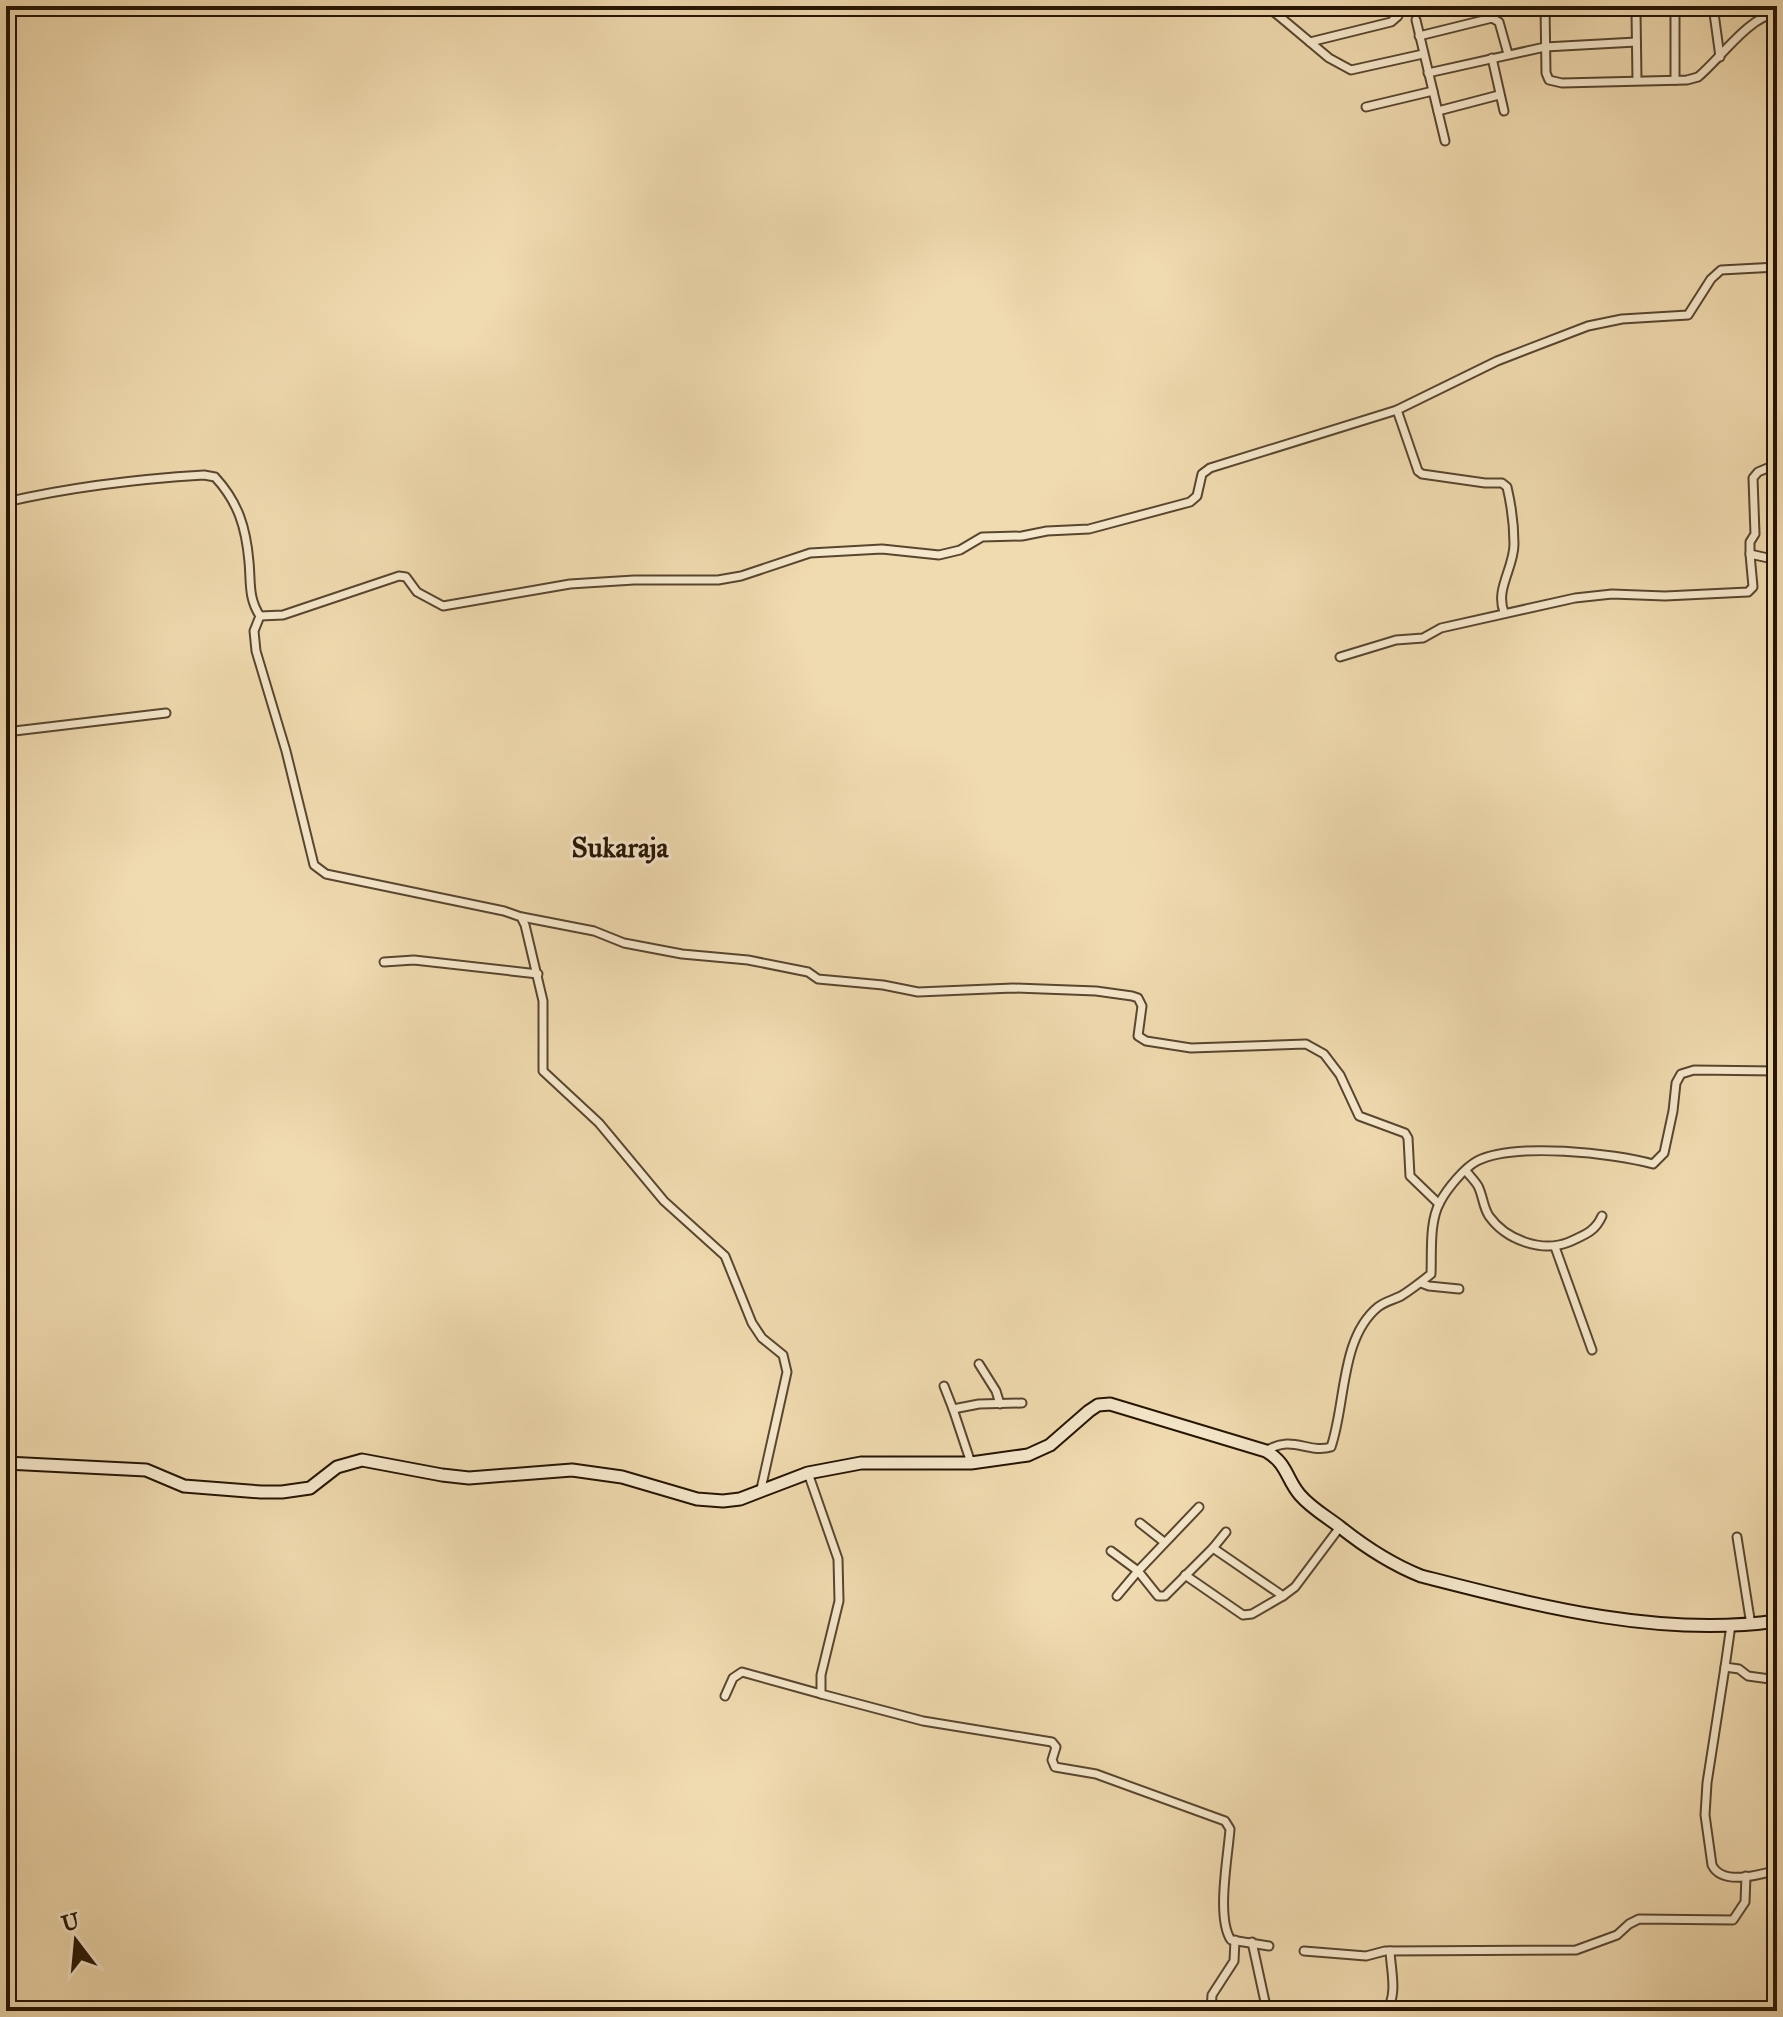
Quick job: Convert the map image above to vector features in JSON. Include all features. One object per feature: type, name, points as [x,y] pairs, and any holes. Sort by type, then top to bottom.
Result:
[{"type":"main road","points":[[6,1463],[146,1470],[184,1486],[261,1492],[310,1488],[337,1467],[362,1460],[469,1478],[572,1470],[594,1472],[711,1501],[740,1499],[808,1473],[861,1463],[971,1463],[1028,1455],[1042,1450],[1098,1405],[1110,1404],[1277,1457],[1299,1493],[1359,1542],[1399,1568],[1466,1588],[1589,1616],[1751,1625],[1777,1621]]},
{"type":"street","points":[[1267,6],[1335,62],[1351,70],[1423,54]]},
{"type":"street","points":[[1275,13],[1300,6]]},
{"type":"street","points":[[1310,42],[1391,22],[1398,16],[1397,6]]},
{"type":"street","points":[[1545,6],[1546,73],[1554,83],[1698,77],[1754,23],[1777,13]]},
{"type":"street","points":[[1633,6],[1636,12],[1637,80]]},
{"type":"street","points":[[1675,6],[1675,80]]},
{"type":"street","points":[[1713,6],[1720,57]]},
{"type":"street","points":[[1419,36],[1492,18],[1499,22],[1508,54]]},
{"type":"street","points":[[1416,20],[1445,141]]},
{"type":"street","points":[[1428,73],[1545,47],[1636,42]]},
{"type":"street","points":[[1492,58],[1504,111]]},
{"type":"street","points":[[1366,107],[1433,91]]},
{"type":"street","points":[[1438,111],[1499,95]]},
{"type":"street","points":[[260,616],[283,615],[399,576],[406,577],[417,592],[443,606],[570,584],[718,580],[741,576],[810,553],[882,549],[939,555],[960,550],[982,537],[1089,529],[1190,502],[1197,496],[1202,474],[1210,468],[1397,410],[1497,361],[1588,326],[1622,319],[1688,315],[1711,279],[1721,270],[1777,267]]},
{"type":"street","points":[[1397,410],[1418,471],[1422,474],[1502,483],[1507,487],[1514,544],[1511,568],[1500,594],[1504,612]]},
{"type":"street","points":[[1340,657],[1396,640],[1423,638],[1441,628],[1504,612],[1507,614],[1575,598],[1612,594],[1665,596],[1748,592],[1753,587],[1750,554],[1750,542],[1755,534],[1753,478],[1758,472],[1777,464]]},
{"type":"street","points":[[6,502],[44,492],[105,483],[204,475],[215,477],[233,498],[242,516],[249,563],[249,591],[260,616]]},
{"type":"street","points":[[1750,554],[1777,560]]},
{"type":"street","points":[[260,616],[254,631],[256,651],[286,751],[314,865],[326,874],[594,931],[624,943],[748,960],[808,972],[818,979],[883,985],[918,992],[1013,988],[1096,991],[1132,996],[1138,998],[1142,1006],[1138,1036],[1146,1041],[1191,1048],[1306,1044],[1324,1054],[1340,1075],[1359,1116],[1405,1133],[1408,1138],[1410,1176],[1439,1204]]},
{"type":"street","points":[[6,732],[166,713]]},
{"type":"street","points":[[521,917],[543,1001],[543,1071],[599,1123],[664,1201],[725,1256],[752,1323],[762,1338],[783,1355],[787,1372],[761,1489]]},
{"type":"street","points":[[384,962],[414,960],[538,974]]},
{"type":"street","points":[[1266,1451],[1277,1444],[1305,1444],[1320,1450],[1331,1447],[1339,1425],[1343,1387],[1354,1344],[1364,1323],[1379,1307],[1431,1274],[1433,1225],[1439,1204],[1477,1161],[1507,1153],[1533,1151],[1624,1156],[1653,1164],[1664,1153],[1676,1083],[1681,1074],[1694,1070],[1777,1071]]},
{"type":"street","points":[[1466,1171],[1478,1187],[1488,1214],[1498,1226],[1528,1242],[1555,1247],[1592,1232],[1602,1216]]},
{"type":"street","points":[[1555,1247],[1592,1350]]},
{"type":"street","points":[[1421,1283],[1459,1289]]},
{"type":"street","points":[[979,1364],[996,1391],[1000,1404]]},
{"type":"street","points":[[944,1386],[971,1463]]},
{"type":"street","points":[[953,1409],[979,1404],[1022,1403]]},
{"type":"street","points":[[808,1473],[838,1559],[839,1601],[821,1675],[821,1694]]},
{"type":"street","points":[[1117,1596],[1199,1507]]},
{"type":"street","points":[[1140,1523],[1164,1542]]},
{"type":"street","points":[[1185,1575],[1243,1615],[1252,1614],[1295,1587],[1340,1527]]},
{"type":"street","points":[[1111,1551],[1138,1571],[1156,1595],[1161,1597],[1226,1532]]},
{"type":"street","points":[[1737,1537],[1751,1625]]},
{"type":"street","points":[[1213,1548],[1283,1596]]},
{"type":"street","points":[[1731,1624],[1707,1783],[1705,1815],[1712,1865],[1723,1876],[1746,1877],[1777,1870]]},
{"type":"street","points":[[1725,1667],[1739,1669],[1748,1676],[1777,1680]]},
{"type":"street","points":[[725,1696],[733,1678],[742,1672],[923,1721],[1052,1742],[1056,1747],[1052,1760],[1055,1767],[1094,1773],[1225,1821],[1230,1829],[1224,1914],[1227,1934],[1235,1940],[1269,1946]]},
{"type":"street","points":[[1304,1951],[1366,1956],[1390,1951],[1576,1950],[1615,1936],[1639,1919],[1733,1920],[1745,1902],[1746,1877]]},
{"type":"street","points":[[1211,2011],[1212,1995],[1234,1961],[1235,1940]]},
{"type":"street","points":[[1252,1942],[1267,2011]]},
{"type":"street","points":[[1386,2011],[1391,2005],[1393,1993],[1390,1951]]},
{"type":"district","name":"Sukaraja","points":[[620,847]]}]
